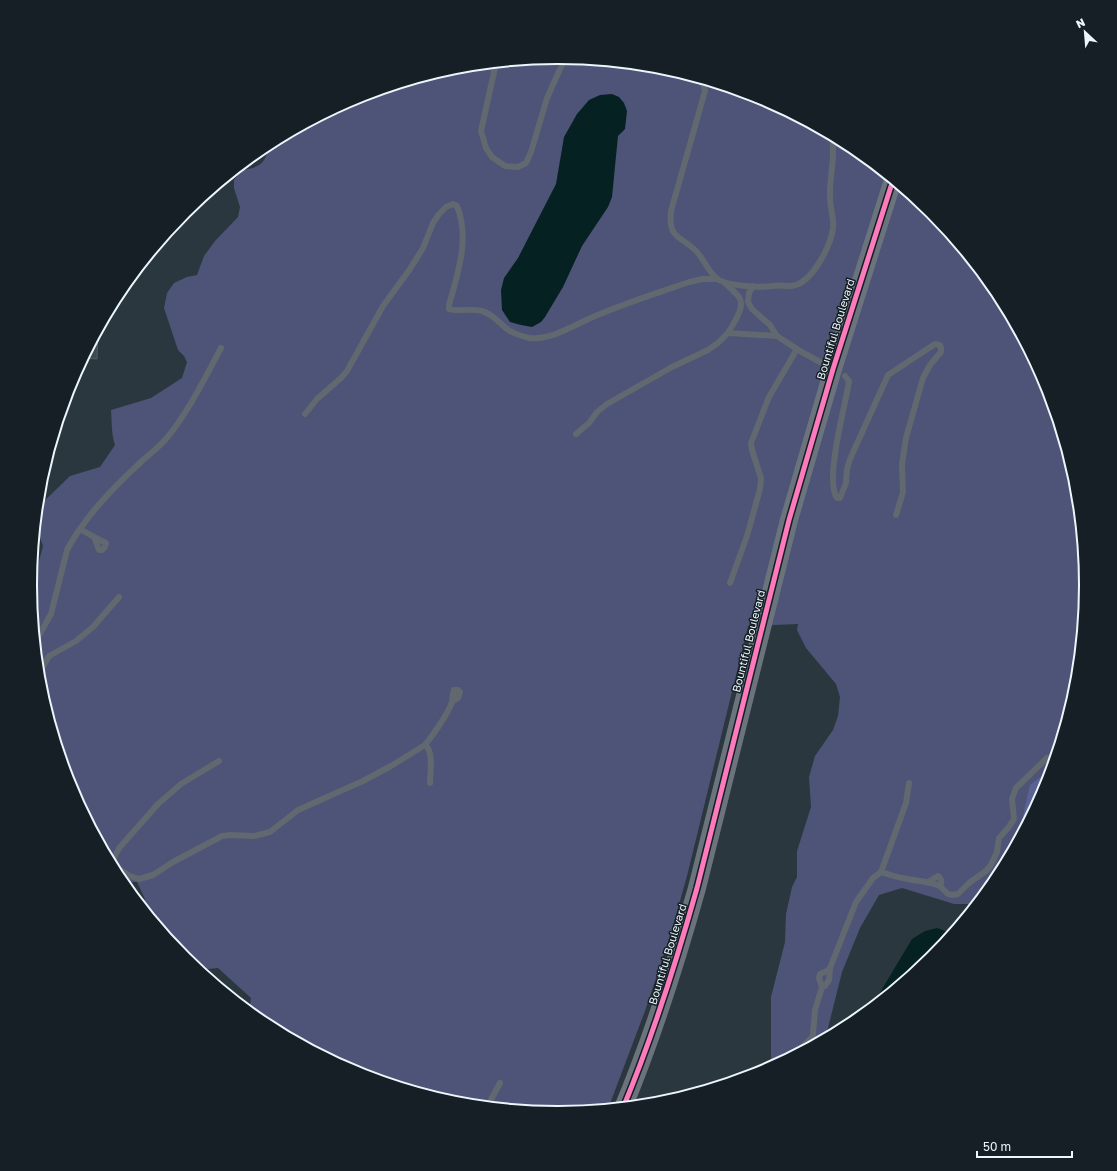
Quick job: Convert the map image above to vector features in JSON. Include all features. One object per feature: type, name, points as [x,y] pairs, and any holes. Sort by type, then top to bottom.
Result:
[{"type":"main road","name":"Bountiful Boulevard","points":[[625,1103],[658,1018],[685,931],[789,520],[833,369],[892,185]]},
{"type":"lane","points":[[495,68],[481,131],[486,148],[492,157],[505,166],[518,167],[526,163],[531,152],[547,98],[562,64]]},
{"type":"lane","points":[[576,434],[588,423],[596,412],[607,404],[672,367],[708,350],[718,343],[728,333],[741,306],[741,301],[738,296],[725,283],[717,279],[696,250],[678,237],[672,230],[670,222],[670,211],[704,91],[704,85]]},
{"type":"lane","points":[[725,283],[761,288],[779,284],[795,286],[804,281],[817,266],[827,248],[833,228],[830,198],[833,143]]},
{"type":"lane","points":[[305,414],[318,398],[347,371],[383,306],[410,269],[423,248],[433,223],[446,207],[453,204],[457,206],[460,213],[463,233],[462,255],[449,309],[483,311],[494,317],[507,329],[531,338],[546,337],[600,314],[689,282],[703,279],[717,279]]},
{"type":"lane","points":[[753,286],[749,293],[748,302],[752,308],[770,326],[777,336],[820,362]]},
{"type":"lane","points":[[728,333],[777,336]]},
{"type":"lane","points":[[845,376],[849,381],[834,455],[834,495],[837,498],[840,498],[844,491],[850,458],[888,375],[935,344],[940,345],[941,352],[930,365],[918,390],[906,438],[902,464],[903,492],[896,515]]},
{"type":"lane","points":[[39,635],[51,614],[67,550],[80,529],[105,498],[165,440],[199,389],[221,348]]},
{"type":"lane","points":[[730,583],[747,536],[760,489],[761,478],[751,442],[769,397],[797,349]]},
{"type":"lane","points":[[80,529],[94,537]]},
{"type":"lane","points":[[43,666],[48,656],[76,641],[93,627],[119,597]]},
{"type":"lane","points":[[123,872],[139,879],[153,876],[173,862],[222,836],[254,836],[264,835],[270,832],[298,810],[363,781],[425,745],[453,701]]},
{"type":"lane","points":[[425,745],[429,747],[430,754],[430,783]]},
{"type":"lane","points":[[881,872],[901,878],[928,882],[940,886],[948,894],[958,894],[968,883],[986,871],[991,865],[997,852],[999,838],[1014,819],[1012,799],[1016,788],[1047,758]]},
{"type":"lane","points":[[114,857],[120,847],[158,804],[181,784],[219,761]]},
{"type":"lane","points":[[822,987],[825,986],[829,980],[830,968],[856,902],[873,878],[881,872],[906,803],[909,783]]},
{"type":"lane","points":[[812,1041],[815,1010],[822,987],[819,978],[820,974],[830,968]]},
{"type":"lane","points":[[804,1045],[812,1037]]},
{"type":"lane","points":[[489,1103],[500,1083]]},
{"type":"shaded area","points":[[558,64],[627,68],[660,74],[726,92],[758,104],[819,134],[848,152],[902,193],[927,217],[951,242],[992,296],[1026,355],[1040,386],[1052,418],[1070,484],[1076,517],[1080,586],[1076,654],[1070,687],[1052,753],[1040,785],[1036,795],[1024,810],[1021,825],[992,875],[971,904],[954,904],[902,888],[879,895],[860,928],[842,972],[827,1032],[772,1061],[771,997],[785,942],[786,914],[792,887],[797,877],[797,851],[811,807],[809,777],[815,756],[833,730],[838,716],[840,697],[836,684],[806,648],[797,630],[798,624],[748,626],[687,876],[671,933],[645,1011],[610,1105],[558,1107],[524,1106],[490,1103],[457,1097],[391,1079],[328,1053],[298,1037],[250,1005],[251,998],[218,968],[206,969],[166,929],[145,903],[145,899],[137,882],[130,882],[125,875],[91,816],[77,785],[65,753],[47,687],[41,654],[37,586],[38,566],[43,546],[39,536],[44,501],[70,476],[100,467],[115,445],[112,432],[111,410],[151,398],[182,378],[187,362],[178,350],[164,308],[167,293],[174,283],[187,277],[197,275],[204,256],[215,241],[238,217],[240,207],[234,188],[234,180],[244,170],[253,168],[261,164],[269,152],[298,134],[359,104],[391,92],[457,74],[490,68]]},
{"type":"shaded area","points":[[612,94],[619,97],[624,103],[627,111],[625,129],[618,136],[612,197],[608,207],[582,246],[563,287],[541,322],[532,327],[510,322],[502,310],[501,290],[504,278],[518,258],[556,184],[564,137],[577,114],[589,100],[600,95]]},
{"type":"shaded area","points":[[1044,774],[1020,826],[1021,823],[1030,785]]},
{"type":"shaded area","points":[[937,928],[948,932],[902,978],[876,999],[912,939],[925,931]]},
{"type":"building","points":[[98,343],[97,359],[89,358]]},
{"type":"cycle path","points":[[625,1103],[654,1027],[689,916],[789,520],[833,369],[892,185]]}]
